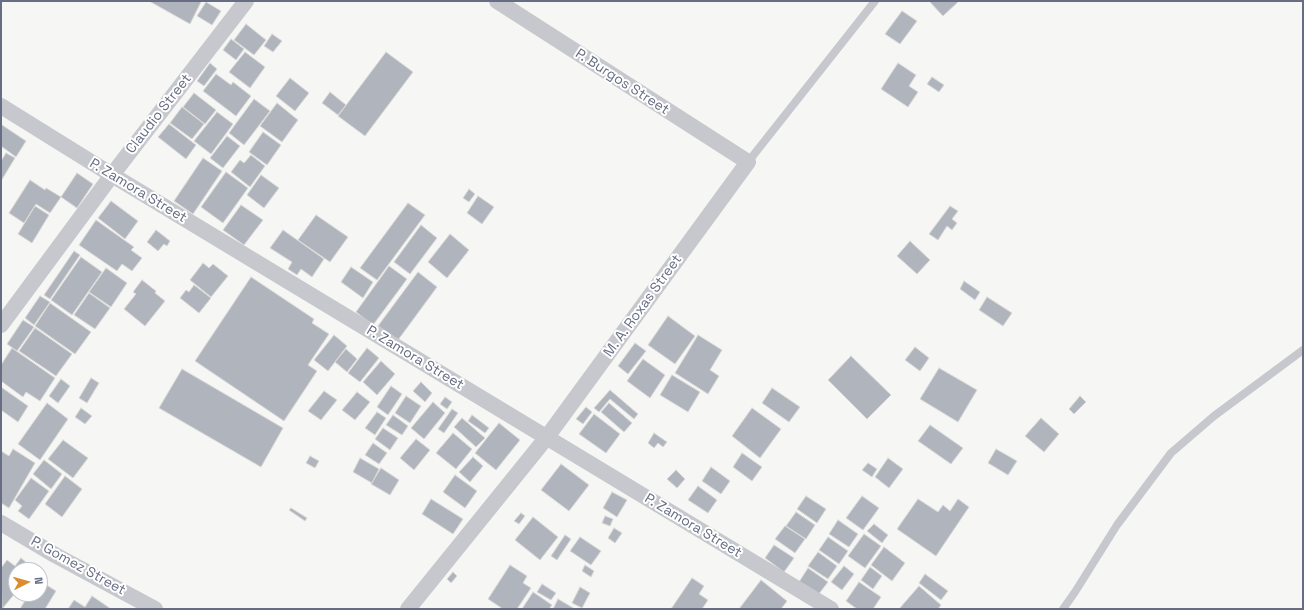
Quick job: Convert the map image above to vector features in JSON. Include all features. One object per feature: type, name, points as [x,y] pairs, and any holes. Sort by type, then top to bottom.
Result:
[{"type":"street","name":"Claudio Street","points":[[1,325],[112,175],[246,1]]},
{"type":"street","name":"P. Burgos Street","points":[[497,1],[748,162]]},
{"type":"street","name":"P. Zamora Street","points":[[1,106],[112,175],[831,609]]},
{"type":"street","name":"M. A. Roxas Street","points":[[408,609],[547,437],[748,162]]},
{"type":"street","name":"P. Gomez Street","points":[[1,523],[55,555],[155,609]]},
{"type":"lane","name":"M. A. Roxas Street","points":[[748,162],[875,1]]},
{"type":"lane","points":[[1063,609],[1117,525],[1171,453],[1214,416],[1303,350]]},
{"type":"building","points":[[149,1],[199,1],[201,2],[190,24]]},
{"type":"building","points":[[929,1],[959,1],[943,16]]},
{"type":"building","points":[[206,2],[221,11],[212,25],[197,16]]},
{"type":"building","points":[[902,11],[917,21],[900,44],[885,34]]},
{"type":"building","points":[[246,24],[266,40],[254,55],[234,40]]},
{"type":"building","points":[[272,34],[282,41],[273,52],[264,46]]},
{"type":"building","points":[[231,39],[244,49],[236,60],[223,50]]},
{"type":"building","points":[[245,52],[265,67],[250,88],[229,72]]},
{"type":"building","points":[[386,52],[413,72],[365,136],[338,116]]},
{"type":"building","points":[[210,63],[217,69],[204,86],[197,81]]},
{"type":"building","points":[[898,63],[916,75],[909,86],[918,92],[908,107],[881,89]]},
{"type":"building","points":[[216,74],[231,85],[233,82],[251,96],[236,116],[203,91]]},
{"type":"building","points":[[932,77],[944,85],[939,92],[927,84]]},
{"type":"building","points":[[290,78],[309,93],[295,111],[276,96]]},
{"type":"building","points":[[330,92],[346,105],[338,115],[322,103]]},
{"type":"building","points":[[194,93],[216,110],[205,124],[183,107]]},
{"type":"building","points":[[254,99],[270,111],[244,145],[229,133]]},
{"type":"building","points":[[277,103],[298,120],[282,142],[260,126]]},
{"type":"building","points":[[182,107],[204,124],[192,139],[170,123]]},
{"type":"building","points":[[217,112],[233,124],[211,154],[194,141]]},
{"type":"building","points":[[169,124],[196,145],[186,159],[158,137]]},
{"type":"building","points":[[2,125],[26,141],[16,157],[1,146]]},
{"type":"building","points":[[263,132],[281,145],[267,165],[249,152]]},
{"type":"building","points":[[227,136],[240,146],[223,168],[210,158]]},
{"type":"building","points":[[6,153],[15,158],[1,181],[1,161]]},
{"type":"building","points":[[251,155],[265,166],[250,187],[231,172],[240,160],[244,163]]},
{"type":"building","points":[[203,158],[222,171],[193,214],[174,201]]},
{"type":"building","points":[[226,172],[248,188],[223,223],[201,207]]},
{"type":"building","points":[[77,173],[93,184],[77,208],[61,197]]},
{"type":"building","points":[[261,175],[279,188],[264,208],[247,195]]},
{"type":"building","points":[[30,180],[45,190],[46,188],[61,197],[50,213],[36,204],[24,223],[9,213]]},
{"type":"building","points":[[469,189],[475,194],[469,202],[463,198]]},
{"type":"building","points":[[478,196],[494,207],[482,224],[467,213]]},
{"type":"building","points":[[111,201],[138,221],[125,239],[98,218]]},
{"type":"building","points":[[408,203],[425,215],[377,280],[360,268]]},
{"type":"building","points":[[241,205],[263,220],[244,245],[223,230]]},
{"type":"building","points":[[35,206],[49,215],[32,243],[18,234]]},
{"type":"building","points":[[950,206],[958,211],[952,219],[957,223],[952,230],[947,226],[938,240],[929,234]]},
{"type":"building","points":[[316,215],[348,237],[330,262],[298,240]]},
{"type":"building","points":[[96,220],[134,247],[131,250],[142,258],[132,271],[122,264],[117,271],[79,245]]},
{"type":"building","points":[[421,225],[437,238],[410,274],[394,262]]},
{"type":"building","points":[[156,230],[170,241],[167,246],[164,244],[158,251],[147,242]]},
{"type":"building","points":[[283,230],[324,259],[312,277],[301,269],[297,275],[288,269],[292,262],[270,248]]},
{"type":"building","points":[[450,234],[469,250],[447,278],[428,262]]},
{"type":"building","points":[[910,241],[930,260],[917,274],[897,256]]},
{"type":"building","points":[[74,251],[80,255],[50,299],[44,295]]},
{"type":"building","points":[[81,257],[102,272],[72,315],[51,300]]},
{"type":"building","points":[[203,263],[209,268],[213,264],[228,276],[211,297],[190,280]]},
{"type":"building","points":[[389,266],[407,279],[373,325],[356,312]]},
{"type":"building","points":[[351,267],[373,282],[363,298],[341,282]]},
{"type":"building","points":[[106,268],[127,283],[111,307],[89,292]]},
{"type":"building","points":[[418,272],[437,287],[398,340],[378,326]]},
{"type":"building","points":[[251,277],[314,319],[312,323],[329,334],[308,365],[317,371],[284,421],[195,361]]},
{"type":"building","points":[[142,280],[156,291],[155,293],[165,301],[145,326],[124,309],[136,294],[133,292]]},
{"type":"building","points":[[964,281],[980,292],[975,300],[960,289]]},
{"type":"building","points":[[194,285],[211,298],[199,313],[180,298],[186,290],[189,292]]},
{"type":"building","points":[[89,293],[110,308],[95,329],[74,315]]},
{"type":"building","points":[[40,296],[50,302],[34,325],[25,318]]},
{"type":"building","points":[[987,297],[1012,313],[1003,326],[979,310]]},
{"type":"building","points":[[50,303],[91,332],[75,354],[35,326]]},
{"type":"building","points":[[668,316],[695,336],[675,364],[648,345]]},
{"type":"building","points":[[23,320],[34,327],[17,351],[7,344]]},
{"type":"building","points":[[35,328],[72,354],[56,376],[19,351]]},
{"type":"building","points":[[334,335],[347,346],[328,371],[314,360]]},
{"type":"building","points":[[698,335],[722,350],[710,370],[719,376],[708,394],[675,373]]},
{"type":"building","points":[[635,343],[646,351],[628,374],[618,366]]},
{"type":"building","points":[[915,347],[929,358],[920,371],[905,360]]},
{"type":"building","points":[[12,348],[55,378],[40,401],[26,392],[23,397],[1,381],[1,365]]},
{"type":"building","points":[[367,348],[379,358],[360,382],[348,373]]},
{"type":"building","points":[[346,349],[357,359],[347,372],[335,362]]},
{"type":"building","points":[[851,356],[891,395],[867,419],[828,380]]},
{"type":"building","points":[[643,359],[665,375],[650,398],[627,381]]},
{"type":"building","points":[[381,361],[395,374],[377,395],[363,382]]},
{"type":"building","points":[[939,368],[977,390],[958,422],[920,399]]},
{"type":"building","points":[[182,369],[283,428],[261,467],[159,408]]},
{"type":"building","points":[[672,375],[700,392],[688,412],[660,395]]},
{"type":"building","points":[[91,378],[99,383],[87,403],[79,398]]},
{"type":"building","points":[[61,379],[70,386],[58,403],[49,396]]},
{"type":"building","points":[[421,382],[432,393],[425,402],[413,391]]},
{"type":"building","points":[[391,386],[402,394],[388,415],[377,407]]},
{"type":"building","points":[[1,387],[28,406],[18,422],[1,410]]},
{"type":"building","points":[[772,388],[800,407],[789,422],[762,403]]},
{"type":"building","points":[[610,390],[638,414],[634,419],[610,399],[599,412],[594,408]]},
{"type":"building","points":[[324,391],[337,400],[321,420],[308,411]]},
{"type":"building","points":[[357,392],[370,402],[355,420],[342,410]]},
{"type":"building","points":[[406,396],[421,406],[410,423],[395,413]]},
{"type":"building","points":[[1080,396],[1086,402],[1074,414],[1069,409]]},
{"type":"building","points":[[445,397],[452,402],[447,409],[440,404]]},
{"type":"building","points":[[433,402],[445,413],[424,439],[411,428]]},
{"type":"building","points":[[47,403],[68,419],[40,460],[18,444]]},
{"type":"building","points":[[609,403],[632,423],[624,432],[601,412]]},
{"type":"building","points":[[586,407],[592,412],[583,424],[576,419]]},
{"type":"building","points":[[81,408],[92,416],[85,424],[75,417]]},
{"type":"building","points":[[752,408],[781,429],[760,458],[732,436]]},
{"type":"building","points":[[452,409],[458,413],[444,433],[438,429]]},
{"type":"building","points":[[377,412],[386,418],[375,435],[365,428]]},
{"type":"building","points":[[594,414],[620,434],[606,453],[579,434]]},
{"type":"building","points":[[393,415],[408,426],[402,435],[386,425]]},
{"type":"building","points":[[472,415],[489,428],[485,433],[468,421]]},
{"type":"building","points":[[462,418],[485,438],[476,447],[454,427]]},
{"type":"building","points":[[1041,418],[1059,434],[1044,452],[1025,436]]},
{"type":"building","points":[[499,423],[520,440],[496,470],[475,453]]},
{"type":"building","points":[[930,425],[963,448],[951,464],[918,441]]},
{"type":"building","points":[[383,428],[398,438],[390,450],[375,439]]},
{"type":"building","points":[[453,433],[472,449],[456,469],[436,453]]},
{"type":"building","points":[[654,433],[667,442],[663,447],[658,443],[654,448],[648,443]]},
{"type":"building","points":[[416,439],[430,450],[414,470],[400,458]]},
{"type":"building","points":[[63,440],[88,458],[73,478],[48,459]]},
{"type":"building","points":[[373,443],[387,453],[379,464],[365,455]]},
{"type":"building","points":[[13,449],[35,463],[9,508],[1,503],[1,451],[9,456]]},
{"type":"building","points":[[996,449],[1017,461],[1008,475],[988,463]]},
{"type":"building","points":[[742,453],[762,467],[752,481],[733,467]]},
{"type":"building","points":[[310,456],[319,461],[315,468],[306,463]]},
{"type":"building","points":[[473,457],[483,466],[470,482],[459,472]]},
{"type":"building","points":[[360,458],[379,469],[372,483],[353,472]]},
{"type":"building","points":[[888,458],[903,469],[889,488],[875,477]]},
{"type":"building","points":[[44,460],[62,474],[51,489],[33,474]]},
{"type":"building","points":[[868,463],[877,469],[872,477],[862,470]]},
{"type":"building","points":[[561,464],[589,485],[569,511],[541,490]]},
{"type":"building","points":[[711,467],[730,481],[721,494],[702,481]]},
{"type":"building","points":[[381,468],[399,480],[390,495],[371,484]]},
{"type":"building","points":[[676,470],[685,479],[677,488],[667,479]]},
{"type":"building","points":[[455,475],[477,491],[465,508],[443,492]]},
{"type":"building","points":[[65,476],[82,489],[62,517],[45,504]]},
{"type":"building","points":[[31,478],[49,491],[29,519],[18,511],[22,506],[15,500]]},
{"type":"building","points":[[698,486],[717,500],[708,513],[688,500]]},
{"type":"building","points":[[612,492],[627,500],[617,517],[603,508]]},
{"type":"building","points":[[806,496],[826,509],[817,523],[797,509]]},
{"type":"building","points":[[862,496],[879,508],[863,530],[846,518]]},
{"type":"building","points":[[431,499],[463,519],[453,534],[422,514]]},
{"type":"building","points":[[918,499],[938,512],[943,505],[950,511],[958,499],[969,507],[936,556],[897,529]]},
{"type":"building","points":[[291,508],[307,518],[305,521],[289,510]]},
{"type":"building","points":[[796,512],[815,525],[806,539],[786,526]]},
{"type":"building","points":[[521,513],[525,516],[519,524],[514,521]]},
{"type":"building","points":[[605,516],[613,519],[610,526],[602,523]]},
{"type":"building","points":[[533,517],[558,537],[540,560],[515,540]]},
{"type":"building","points":[[838,520],[858,534],[849,547],[829,534]]},
{"type":"building","points":[[874,524],[888,535],[882,543],[867,531]]},
{"type":"building","points":[[785,526],[805,539],[795,553],[775,539]]},
{"type":"building","points":[[614,528],[622,533],[615,543],[608,538]]},
{"type":"building","points":[[864,534],[881,546],[865,568],[848,556]]},
{"type":"building","points":[[565,535],[571,539],[557,560],[551,556]]},
{"type":"building","points":[[580,537],[601,551],[591,565],[570,551]]},
{"type":"building","points":[[828,537],[848,551],[839,564],[819,550]]},
{"type":"building","points":[[774,545],[794,558],[784,572],[765,558]]},
{"type":"building","points":[[884,547],[905,563],[892,581],[871,565]]},
{"type":"building","points":[[818,552],[837,566],[828,579],[808,566]]},
{"type":"building","points":[[21,558],[26,562],[18,562]]},
{"type":"building","points":[[7,560],[10,562],[8,562],[8,602],[2,609],[1,568]]},
{"type":"building","points":[[510,565],[527,576],[523,583],[531,588],[517,609],[503,609],[488,599]]},
{"type":"building","points":[[585,565],[594,571],[591,577],[582,571]]},
{"type":"building","points":[[844,566],[854,574],[842,590],[831,582]]},
{"type":"building","points":[[870,567],[882,576],[873,589],[861,580]]},
{"type":"building","points":[[808,568],[828,582],[818,595],[799,582]]},
{"type":"building","points":[[453,572],[457,576],[451,583],[447,579]]},
{"type":"building","points":[[925,574],[948,591],[941,600],[919,583]]},
{"type":"building","points":[[692,578],[704,586],[699,594],[708,600],[702,609],[671,609]]},
{"type":"building","points":[[761,580],[787,601],[781,609],[739,609]]},
{"type":"building","points":[[859,582],[881,597],[873,609],[857,609],[846,601]]},
{"type":"building","points":[[542,584],[556,593],[551,600],[537,592]]},
{"type":"building","points":[[48,586],[56,591],[45,609],[20,609],[24,602],[48,602]]},
{"type":"building","points":[[919,586],[941,605],[938,609],[899,609]]},
{"type":"building","points":[[580,587],[590,593],[582,608],[572,603]]},
{"type":"building","points":[[533,592],[552,605],[549,609],[522,609]]},
{"type":"building","points":[[92,596],[111,609],[68,609],[74,600],[85,607]]},
{"type":"building","points":[[558,599],[575,609],[553,609]]}]
